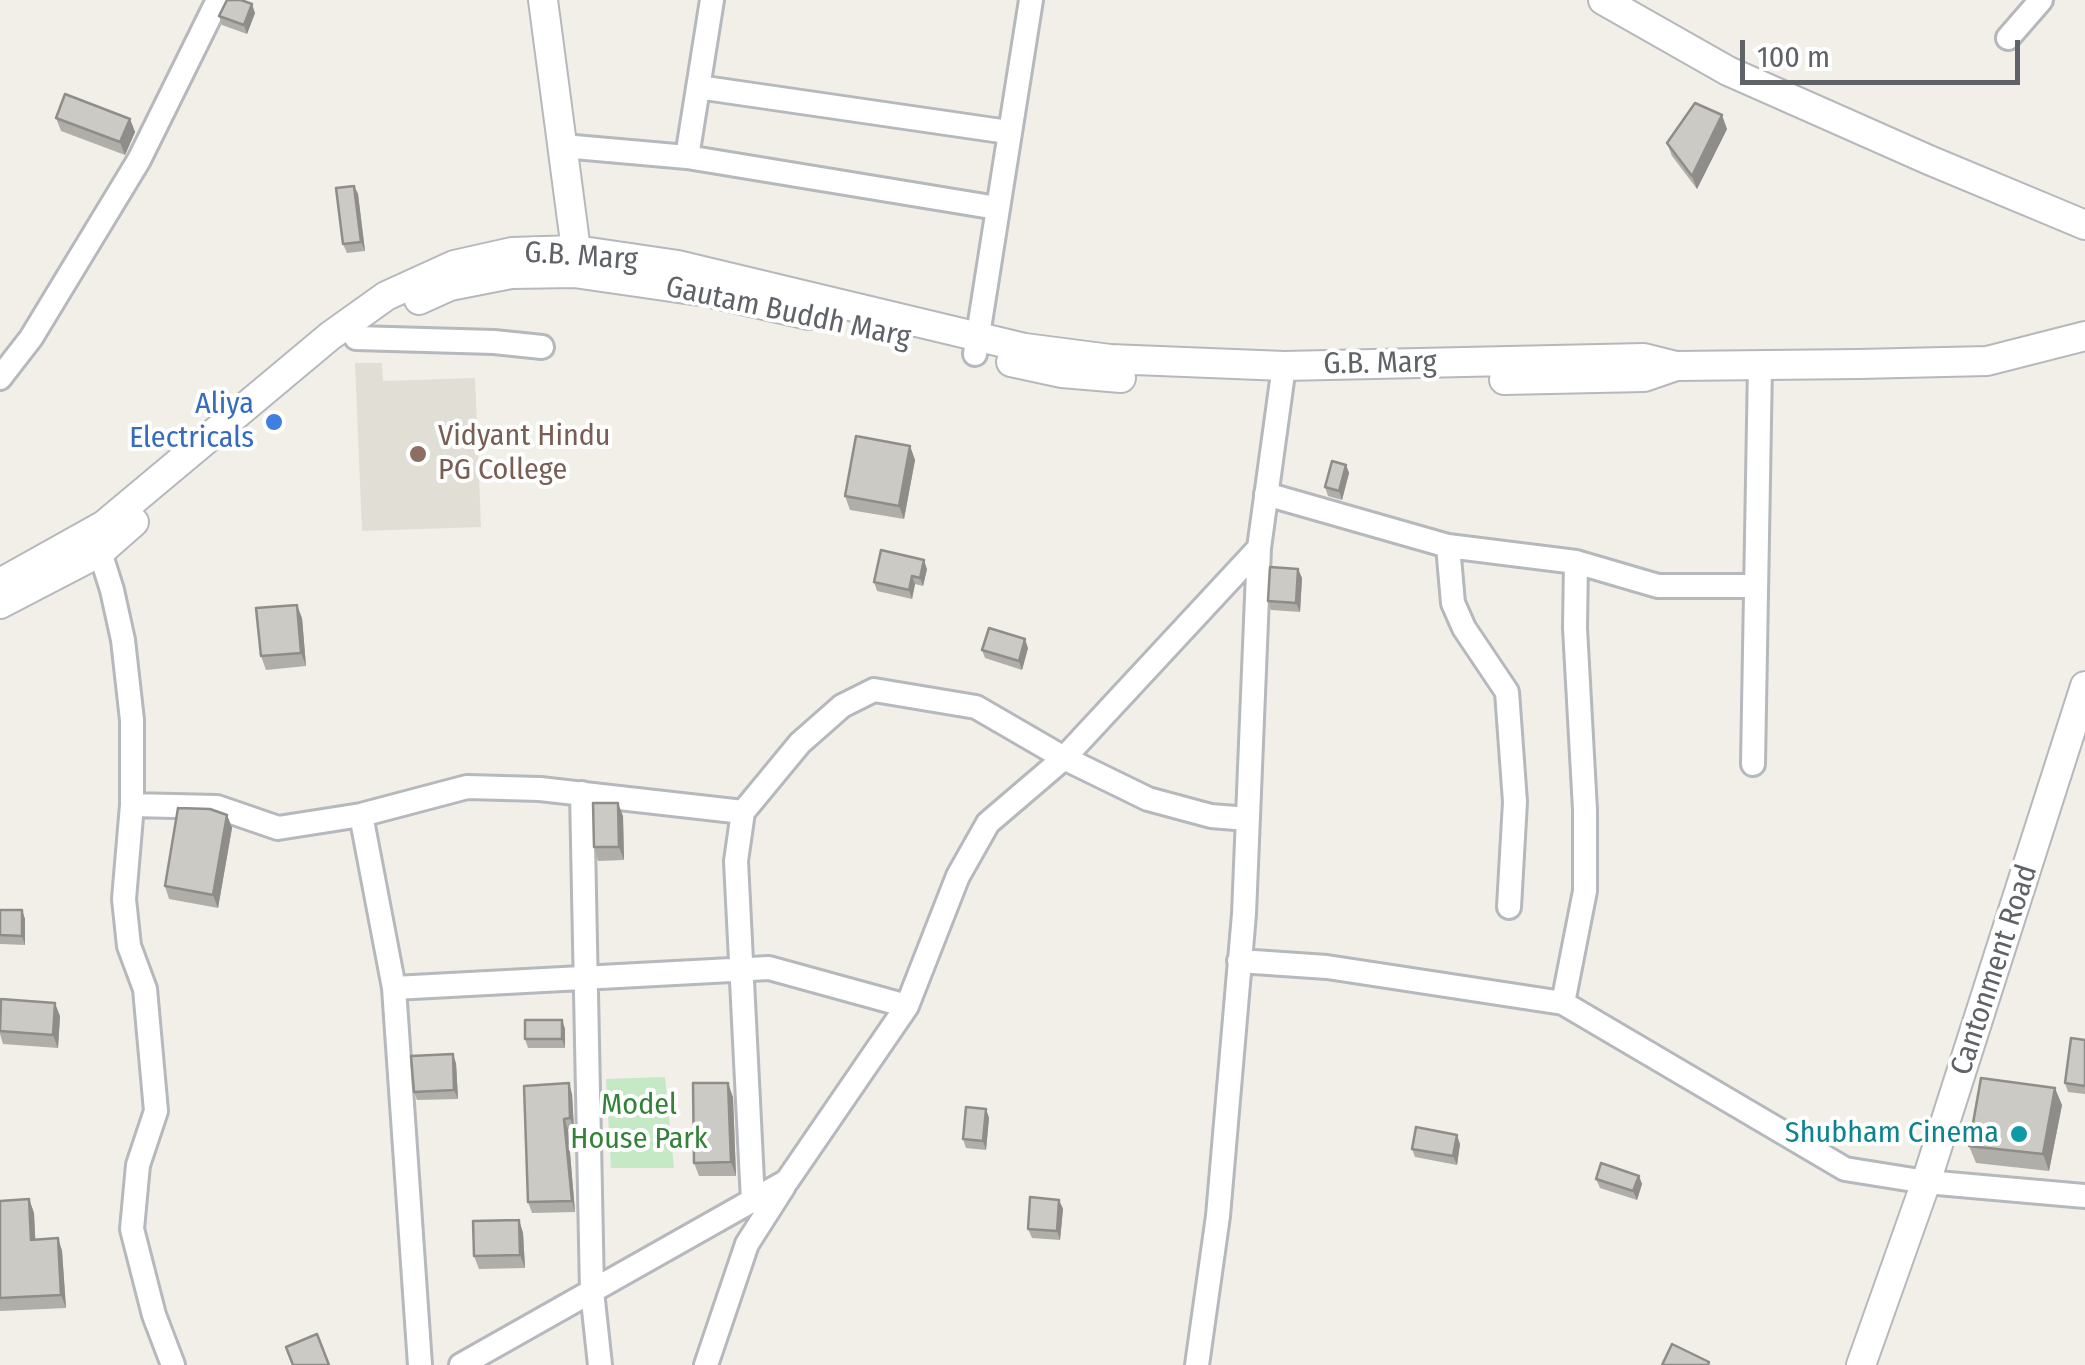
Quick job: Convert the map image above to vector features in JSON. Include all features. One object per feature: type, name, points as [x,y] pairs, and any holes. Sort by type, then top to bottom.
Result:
[{"type":"street","points":[[0,378],[31,338],[139,160],[218,0]]},
{"type":"street","points":[[0,604],[94,543],[395,310],[450,286],[575,262],[543,0]]},
{"type":"street","points":[[687,158],[712,0]]},
{"type":"street","points":[[977,345],[1031,0]]},
{"type":"street","points":[[1603,0],[1728,71],[2085,225]]},
{"type":"street","points":[[2008,38],[2040,0]]},
{"type":"street","points":[[698,87],[1008,132]]},
{"type":"street","points":[[563,146],[687,158],[998,208]]},
{"type":"street","name":"G.B. Marg","points":[[0,583],[94,543],[104,525],[330,336],[386,296],[454,264],[512,252],[575,262],[678,264],[977,345],[1283,374],[1644,358],[1676,366],[1987,361],[2085,336]]},
{"type":"street","points":[[356,338],[542,347]]},
{"type":"street","points":[[1753,764],[1760,366]]},
{"type":"street","points":[[1197,1365],[1218,1216],[1240,961],[1259,548],[1283,374]]},
{"type":"street","points":[[1266,494],[1448,546],[1576,562],[1658,586],[1756,586]]},
{"type":"street","points":[[94,543],[123,640],[132,720],[132,805],[124,899],[128,946],[145,988],[156,1111],[138,1165],[132,1229],[154,1315],[174,1365]]},
{"type":"street","points":[[1448,546],[1453,603],[1464,628],[1508,692],[1514,802],[1509,907]]},
{"type":"street","points":[[706,1365],[747,1244],[907,1006],[958,876],[988,823],[1064,758],[1259,548]]},
{"type":"street","points":[[1563,1003],[1585,892],[1576,562]]},
{"type":"street","name":"Cantonment Road","points":[[1861,1365],[1926,1182],[2085,686]]},
{"type":"street","points":[[753,1201],[736,861],[743,812],[800,744],[842,706],[874,690],[976,707],[1064,758],[1148,798],[1211,816],[1248,819]]},
{"type":"street","points":[[132,805],[217,807],[278,828],[360,815],[467,787],[582,793],[743,812]]},
{"type":"street","points":[[582,793],[592,1291],[600,1365]]},
{"type":"street","points":[[360,815],[394,988],[420,1365]]},
{"type":"street","points":[[1240,961],[1327,967],[1563,1003],[1844,1169],[1926,1182],[2085,1196]]},
{"type":"street","points":[[394,988],[770,968],[907,1006]]},
{"type":"street","points":[[461,1365],[787,1182]]},
{"type":"shaded area","name":"Vidyant Hindu PG College","points":[[355,363],[382,363],[383,381],[475,378],[481,527],[362,531]]},
{"type":"green space","name":"Model House Park","points":[[665,1077],[674,1168],[611,1168],[606,1079]]},
{"type":"building","points":[[227,0],[252,4],[244,25],[219,16]]},
{"type":"building","points":[[65,94],[130,119],[120,142],[56,118]]},
{"type":"building","points":[[1695,103],[1722,115],[1692,176],[1667,143]]},
{"type":"building","points":[[354,186],[361,242],[343,244],[336,188]]},
{"type":"building","points":[[856,436],[910,446],[899,506],[845,496]]},
{"type":"building","points":[[1332,461],[1346,465],[1339,491],[1325,487]]},
{"type":"building","points":[[881,550],[924,560],[920,578],[912,576],[909,590],[874,582]]},
{"type":"building","points":[[1270,567],[1298,569],[1296,603],[1268,601]]},
{"type":"building","points":[[297,605],[301,653],[261,656],[256,608]]},
{"type":"building","points":[[989,628],[1025,639],[1019,661],[982,650]]},
{"type":"building","points":[[593,803],[618,803],[619,847],[594,847]]},
{"type":"building","points":[[178,808],[210,809],[227,815],[213,895],[165,886]]},
{"type":"building","points":[[0,910],[22,910],[22,936],[0,935]]},
{"type":"building","points":[[1,999],[55,1003],[53,1035],[0,1031]]},
{"type":"building","points":[[525,1020],[562,1020],[562,1039],[525,1039]]},
{"type":"building","points":[[2071,1038],[2085,1040],[2085,1086],[2065,1083]]},
{"type":"building","points":[[453,1054],[454,1090],[414,1092],[411,1056]]},
{"type":"building","name":"Shubham Cinema","points":[[1981,1078],[2055,1088],[2043,1154],[1969,1146]]},
{"type":"building","points":[[569,1083],[570,1118],[564,1119],[572,1201],[528,1202],[524,1086]]},
{"type":"building","points":[[693,1083],[728,1083],[731,1162],[694,1163]]},
{"type":"building","points":[[966,1107],[986,1109],[983,1141],[963,1139]]},
{"type":"building","points":[[1416,1127],[1457,1135],[1453,1156],[1412,1149]]},
{"type":"building","points":[[1601,1163],[1639,1176],[1633,1191],[1596,1179]]},
{"type":"building","points":[[1030,1197],[1059,1200],[1057,1231],[1028,1229]]},
{"type":"building","points":[[29,1199],[31,1240],[58,1238],[61,1295],[0,1298],[0,1201]]},
{"type":"building","points":[[519,1220],[520,1255],[474,1256],[473,1221]]},
{"type":"building","points":[[317,1334],[329,1365],[293,1365],[286,1347]]},
{"type":"building","points":[[1672,1344],[1709,1362],[1708,1365],[1662,1365]]},
{"type":"place","name":"Aliya Electricals","points":[[274,422]]},
{"type":"place","name":"Vidyant Hindu PG College","points":[[418,454]]},
{"type":"place","name":"Shubham Cinema","points":[[2019,1134]]}]
